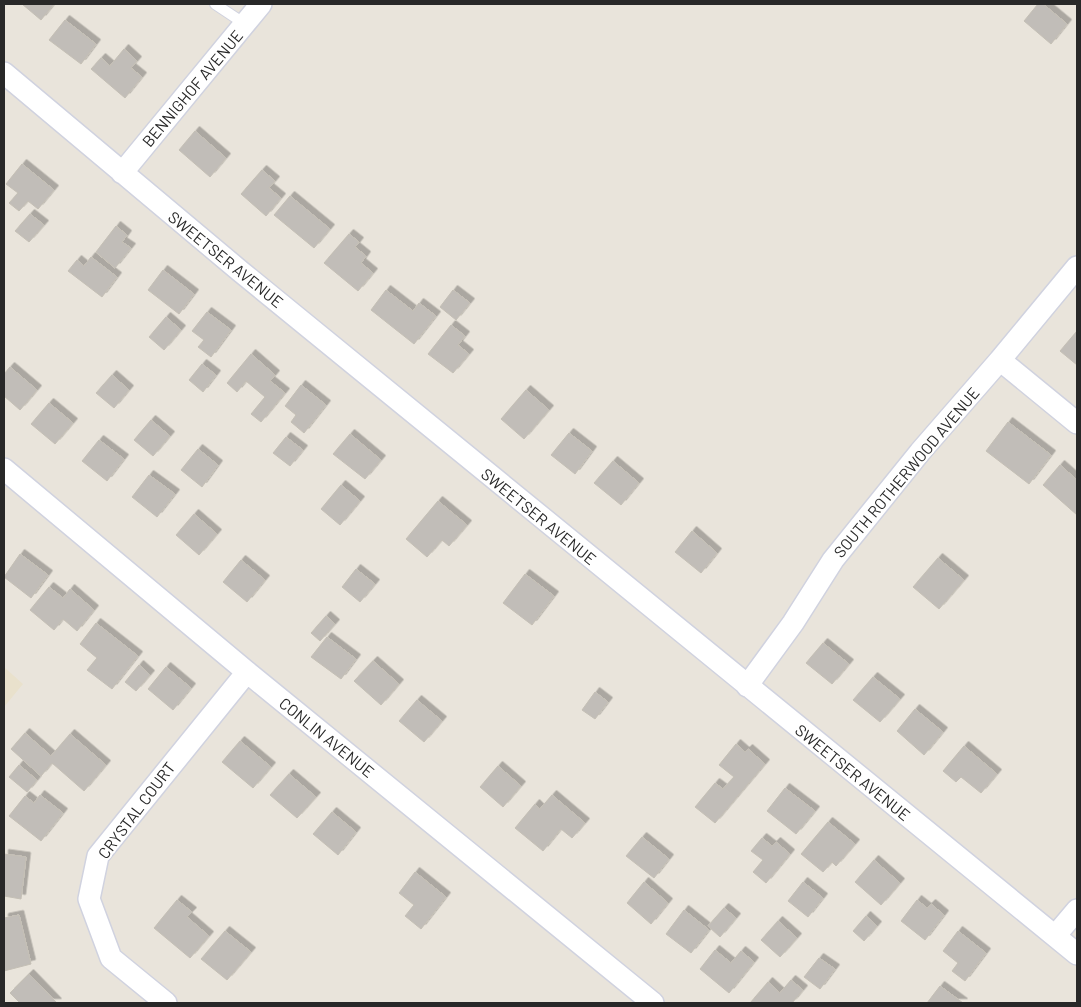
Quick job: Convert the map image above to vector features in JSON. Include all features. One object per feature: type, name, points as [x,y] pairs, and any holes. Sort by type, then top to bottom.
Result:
[{"type":"street","name":"BENNIGHOF AVENUE","points":[[122,173],[262,4]]},
{"type":"street","name":"SWEETSER AVENUE","points":[[4,74],[747,686],[1077,954]]},
{"type":"street","name":"SOUTH ROTHERWOOD AVENUE","points":[[747,686],[793,622],[833,560],[920,452],[1077,267]]},
{"type":"street","points":[[1000,360],[1077,423]]},
{"type":"street","name":"CONLIN AVENUE","points":[[4,469],[247,672],[653,1003]]},
{"type":"street","name":"CRYSTAL COURT","points":[[166,1003],[111,958],[89,899],[98,856],[247,672]]},
{"type":"street","points":[[1055,936],[1077,910]]},
{"type":"lane","points":[[215,4],[245,24]]},
{"type":"shaded area","points":[[4,667],[23,684],[4,707]]},
{"type":"building","points":[[22,4],[54,4],[41,20]]},
{"type":"building","points":[[1038,4],[1043,4],[1067,24],[1051,44],[1024,21]]},
{"type":"building","points":[[65,20],[96,44],[81,64],[49,40]]},
{"type":"building","points":[[124,49],[137,61],[131,68],[142,77],[125,98],[91,69],[101,58],[110,66]]},
{"type":"building","points":[[195,131],[226,158],[210,177],[179,150]]},
{"type":"building","points":[[22,164],[54,190],[38,209],[28,201],[19,211],[9,203],[18,193],[6,184]]},
{"type":"building","points":[[262,170],[275,181],[269,188],[281,198],[266,216],[241,194]]},
{"type":"building","points":[[290,196],[330,229],[314,248],[274,215]]},
{"type":"building","points":[[30,214],[44,225],[29,242],[15,231]]},
{"type":"building","points":[[116,226],[127,235],[122,242],[131,248],[115,268],[96,252]]},
{"type":"building","points":[[349,234],[359,242],[355,247],[366,256],[361,263],[373,273],[358,291],[324,263]]},
{"type":"building","points":[[91,257],[117,277],[102,297],[68,271],[77,260],[84,266]]},
{"type":"building","points":[[163,270],[194,294],[179,314],[148,290]]},
{"type":"building","points":[[386,290],[413,311],[419,303],[436,316],[414,344],[371,310]]},
{"type":"building","points":[[453,290],[470,303],[456,320],[440,307]]},
{"type":"building","points":[[207,312],[231,330],[211,357],[198,347],[204,340],[192,331]]},
{"type":"building","points":[[166,317],[181,330],[164,350],[149,337]]},
{"type":"building","points":[[451,325],[465,336],[458,345],[469,354],[453,373],[428,354]]},
{"type":"building","points":[[1077,331],[1077,365],[1060,351]]},
{"type":"building","points":[[251,354],[275,375],[270,381],[285,393],[261,422],[251,414],[265,397],[246,381],[237,392],[227,383]]},
{"type":"building","points":[[202,364],[216,375],[203,392],[189,380]]},
{"type":"building","points":[[10,367],[37,390],[20,410],[4,396],[4,374]]},
{"type":"building","points":[[112,375],[129,390],[114,408],[96,393]]},
{"type":"building","points":[[301,385],[326,405],[304,433],[291,422],[296,415],[285,406]]},
{"type":"building","points":[[526,390],[549,410],[524,439],[501,419]]},
{"type":"building","points":[[49,403],[73,423],[55,444],[31,424]]},
{"type":"building","points":[[151,420],[170,436],[153,456],[134,440]]},
{"type":"building","points":[[1008,422],[1051,455],[1029,484],[986,451]]},
{"type":"building","points":[[569,433],[592,451],[575,474],[551,455]]},
{"type":"building","points":[[350,434],[381,460],[365,479],[333,454]]},
{"type":"building","points":[[286,437],[303,450],[290,466],[273,453]]},
{"type":"building","points":[[99,440],[124,459],[107,481],[82,461]]},
{"type":"building","points":[[198,449],[218,465],[202,487],[181,470]]},
{"type":"building","points":[[613,461],[639,483],[621,505],[594,483]]},
{"type":"building","points":[[1060,465],[1077,480],[1077,515],[1043,485]]},
{"type":"building","points":[[149,475],[175,494],[157,517],[132,497]]},
{"type":"building","points":[[341,485],[360,501],[340,525],[321,509]]},
{"type":"building","points":[[438,501],[467,525],[449,546],[442,540],[427,557],[406,539]]},
{"type":"building","points":[[194,514],[217,534],[199,555],[176,535]]},
{"type":"building","points":[[692,531],[717,553],[701,573],[675,552]]},
{"type":"building","points":[[20,554],[48,575],[31,598],[4,577]]},
{"type":"building","points":[[938,558],[964,580],[939,609],[913,587]]},
{"type":"building","points":[[241,560],[265,580],[247,602],[223,582]]},
{"type":"building","points":[[356,569],[375,584],[360,602],[342,587]]},
{"type":"building","points":[[525,574],[554,596],[532,625],[503,603]]},
{"type":"building","points":[[49,587],[63,598],[70,589],[94,610],[77,631],[63,619],[54,630],[30,610]]},
{"type":"building","points":[[326,616],[335,624],[320,641],[311,633]]},
{"type":"building","points":[[96,623],[138,656],[112,689],[87,670],[97,658],[80,644]]},
{"type":"building","points":[[327,637],[356,659],[341,679],[311,657]]},
{"type":"building","points":[[823,643],[849,664],[832,684],[806,663]]},
{"type":"building","points":[[373,661],[399,684],[381,705],[354,681]]},
{"type":"building","points":[[139,665],[150,675],[136,691],[125,682]]},
{"type":"building","points":[[166,667],[191,688],[173,710],[148,689]]},
{"type":"building","points":[[873,677],[900,699],[880,722],[853,700]]},
{"type":"building","points":[[595,692],[608,702],[595,719],[582,710]]},
{"type":"building","points":[[417,700],[442,721],[424,742],[399,721]]},
{"type":"building","points":[[915,709],[943,732],[924,755],[897,731]]},
{"type":"building","points":[[25,733],[51,756],[70,734],[106,765],[84,791],[52,763],[41,776],[11,749]]},
{"type":"building","points":[[240,741],[271,767],[253,788],[222,762]]},
{"type":"building","points":[[736,744],[745,752],[748,749],[765,764],[715,823],[695,807],[715,783],[723,789],[734,777],[719,765]]},
{"type":"building","points":[[964,746],[997,774],[981,793],[961,777],[956,782],[943,771]]},
{"type":"building","points":[[19,765],[37,780],[27,792],[9,777]]},
{"type":"building","points":[[498,766],[521,786],[503,807],[480,787]]},
{"type":"building","points":[[289,774],[316,797],[297,818],[270,795]]},
{"type":"building","points":[[785,788],[815,811],[796,834],[767,811]]},
{"type":"building","points":[[40,795],[63,813],[41,841],[9,816],[25,796],[34,803]]},
{"type":"building","points":[[552,795],[585,823],[572,838],[561,829],[543,851],[515,828],[535,804],[540,809]]},
{"type":"building","points":[[332,812],[356,832],[338,855],[313,834]]},
{"type":"building","points":[[828,822],[855,844],[836,866],[832,862],[823,872],[801,854]]},
{"type":"building","points":[[642,837],[669,859],[654,878],[626,856]]},
{"type":"building","points":[[762,838],[772,846],[776,842],[790,854],[766,883],[753,872],[763,860],[751,851]]},
{"type":"building","points":[[4,854],[26,857],[21,899],[4,896]]},
{"type":"building","points":[[874,860],[900,883],[881,905],[855,882]]},
{"type":"building","points":[[415,872],[446,897],[421,929],[405,916],[414,905],[399,893]]},
{"type":"building","points":[[644,882],[668,903],[651,924],[627,903]]},
{"type":"building","points":[[803,882],[823,898],[808,917],[788,901]]},
{"type":"building","points":[[177,900],[192,912],[187,917],[209,936],[190,958],[154,928]]},
{"type":"building","points":[[917,900],[927,908],[931,904],[944,915],[925,940],[901,921]]},
{"type":"building","points":[[724,908],[736,918],[720,937],[708,926]]},
{"type":"building","points":[[684,910],[709,930],[691,953],[666,934]]},
{"type":"building","points":[[19,915],[31,964],[4,971],[4,918]]},
{"type":"building","points":[[866,916],[877,926],[864,941],[853,931]]},
{"type":"building","points":[[778,921],[797,938],[780,957],[761,940]]},
{"type":"building","points":[[225,931],[251,952],[227,980],[201,959]]},
{"type":"building","points":[[958,931],[986,953],[965,981],[952,971],[958,963],[943,951]]},
{"type":"building","points":[[715,950],[731,963],[741,951],[754,962],[729,993],[700,969]]},
{"type":"building","points":[[819,958],[835,969],[820,989],[804,977]]},
{"type":"building","points":[[29,974],[57,1003],[20,1003],[10,993]]},
{"type":"building","points":[[791,980],[803,990],[792,1003],[750,1003],[768,982],[780,993]]},
{"type":"building","points":[[940,986],[963,1003],[927,1003]]}]
